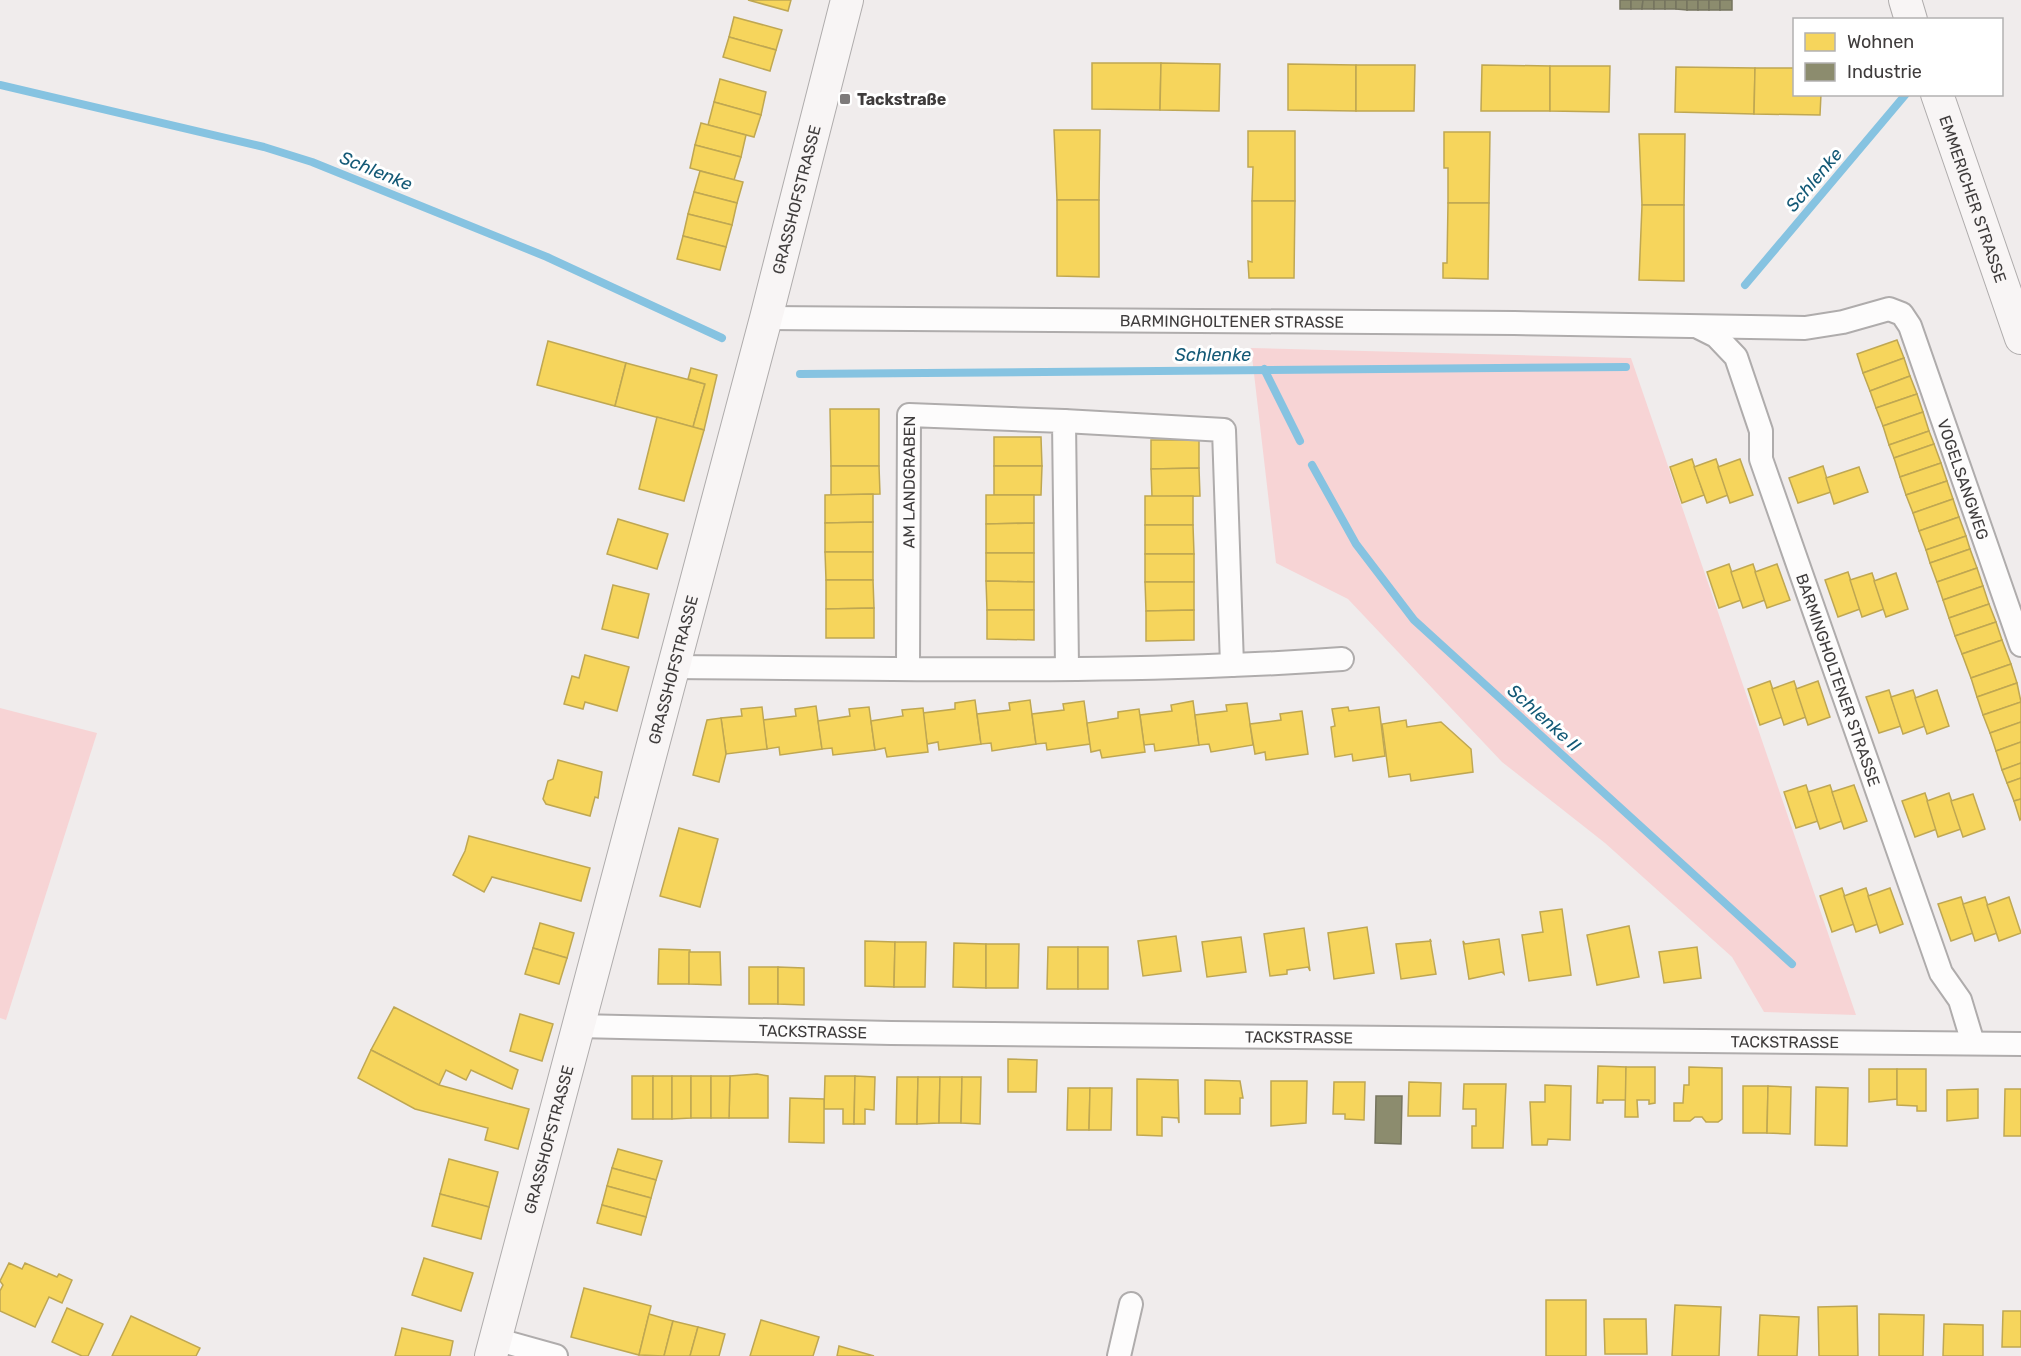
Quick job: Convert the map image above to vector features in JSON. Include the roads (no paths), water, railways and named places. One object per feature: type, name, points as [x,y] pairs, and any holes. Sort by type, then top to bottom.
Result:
[{"type":"street","name":"GRASSHOFSTRASSE","points":[[556,1356],[493,1348],[766,318],[847,0]]},
{"type":"street","points":[[1905,0],[1910,18]]},
{"type":"street","name":"EMMERICHER STRASSE","points":[[1938,96],[2021,338]]},
{"type":"street","name":"BARMINGHOLTENER STRASSE","points":[[766,318],[1503,322],[1805,327],[1843,322],[1889,309],[1902,314]]},
{"type":"street","name":"VOGELSANGWEG","points":[[1902,314],[1910,326],[2021,645]]},
{"type":"street","name":"BARMINGHOLTENER STRASSE","points":[[1699,327],[1716,336],[1736,357],[1761,431],[1761,459],[1941,973],[1960,1000],[1973,1043]]},
{"type":"street","name":"AM LANDGRABEN","points":[[908,668],[909,415],[1224,430],[1232,666]]},
{"type":"street","points":[[1064,421],[1067,667]]},
{"type":"street","points":[[672,667],[1232,666],[1342,659]]},
{"type":"street","name":"TACKSTRASSE","points":[[577,1026],[903,1034],[2021,1044]]},
{"type":"street","points":[[1119,1356],[1131,1304]]},
{"type":"waterway","name":"Schlenke","points":[[0,85],[264,147],[312,162],[547,257],[722,338]]},
{"type":"waterway","name":"Schlenke","points":[[1745,285],[1904,96]]},
{"type":"waterway","name":"Schlenke","points":[[800,374],[1626,367]]},
{"type":"waterway","name":"Schlenke II","points":[[1264,369],[1300,441]]},
{"type":"waterway","name":"Schlenke II","points":[[1312,465],[1356,544],[1414,620],[1792,964]]},
{"type":"place","name":"Tackstraße","points":[[845,99]]}]
